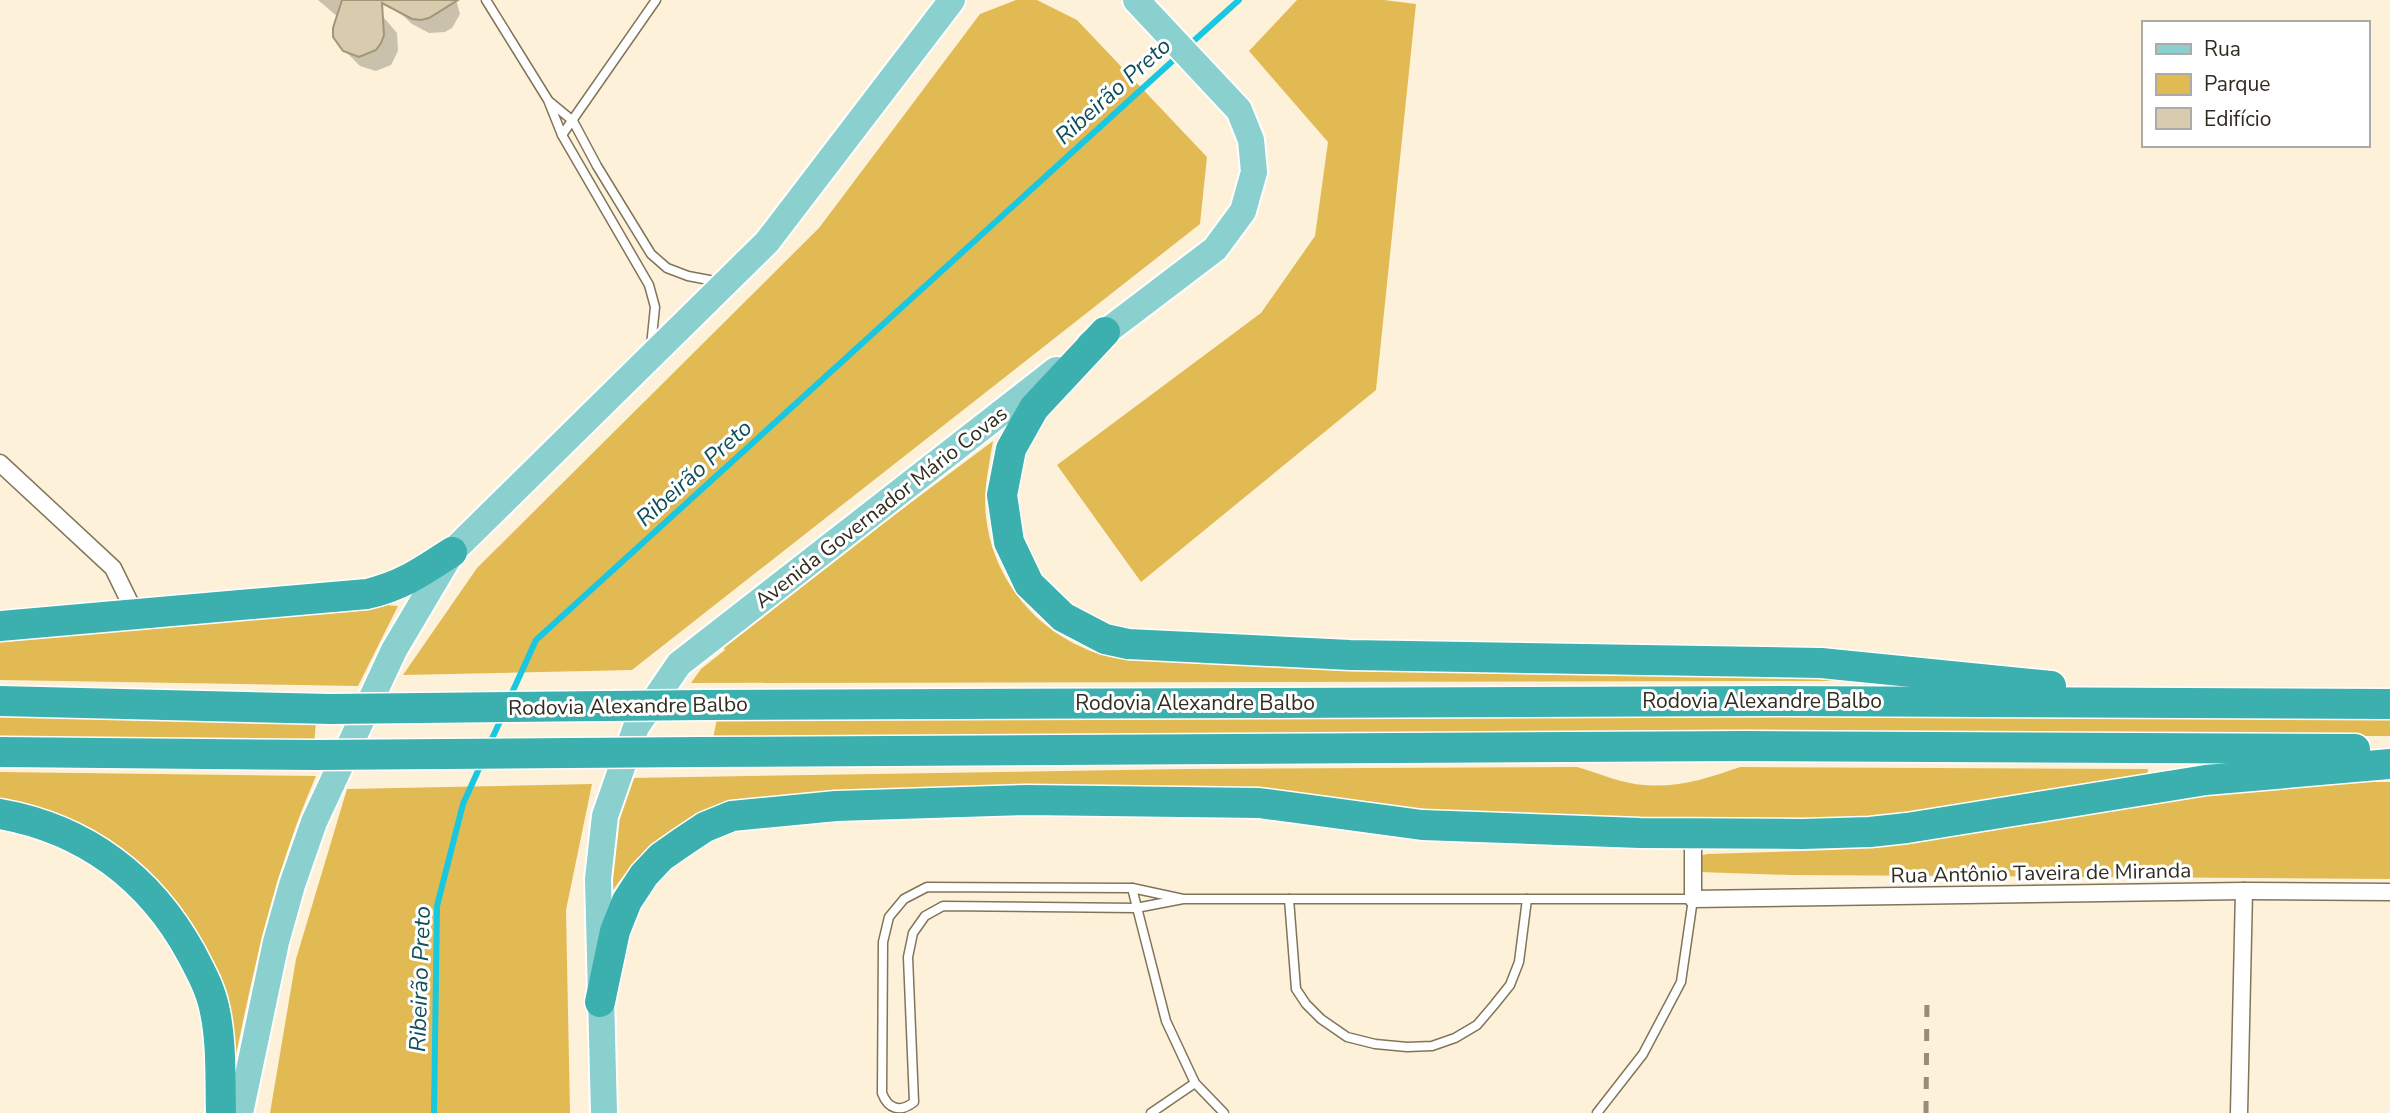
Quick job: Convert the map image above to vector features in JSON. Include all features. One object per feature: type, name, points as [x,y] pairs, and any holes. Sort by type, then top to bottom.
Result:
[{"type":"highway","points":[[1105,332],[1034,408],[1011,449],[1002,495],[1009,542],[1030,584],[1063,617],[1105,639],[1128,644],[1350,655],[1821,663],[2235,704]]},
{"type":"highway","points":[[0,626],[367,594],[391,589],[452,552]]},
{"type":"highway","name":"Rodovia Alexandre Balbo","points":[[0,701],[331,709],[1754,701],[2390,704]]},
{"type":"highway","points":[[0,752],[316,755],[1732,746],[2390,749]]},
{"type":"highway","points":[[600,1002],[615,931],[627,901],[644,875],[661,857],[681,843],[705,827],[732,816],[836,806],[1027,800],[1245,803],[1422,825],[1693,833],[1870,832],[2206,780],[2390,764]]},
{"type":"highway","points":[[0,814],[57,830],[88,844],[125,870],[151,894],[179,931],[201,972],[214,1006],[219,1045],[221,1113]]},
{"type":"main road","points":[[240,1113],[276,942],[314,822],[394,650],[452,552],[767,242],[952,0]]},
{"type":"main road","name":"Avenida Governador Mário Covas","points":[[604,1113],[598,879],[605,816],[636,727],[679,664],[1215,249],[1243,211],[1254,172],[1251,140],[1239,110],[1136,0]]},
{"type":"street","points":[[0,463],[113,568],[135,613]]},
{"type":"street","points":[[1693,833],[1693,899]]},
{"type":"street","points":[[2239,1113],[2244,891]]},
{"type":"street","name":"Rua Antônio Taveira de Miranda","points":[[1693,899],[2244,891],[2390,892]]},
{"type":"lane","points":[[486,0],[548,100],[562,135],[649,285],[655,307],[650,356]]},
{"type":"lane","points":[[562,135],[656,0]]},
{"type":"lane","points":[[548,100],[573,121],[651,254],[667,268],[688,276],[726,284]]},
{"type":"lane","points":[[1183,899],[1132,888],[927,887],[904,899],[890,917],[883,942],[882,1093],[886,1103],[896,1111],[914,1102],[908,957],[913,933],[925,916],[943,906],[1136,908],[1183,899],[1693,899],[1681,982],[1643,1054],[1597,1113]]},
{"type":"lane","points":[[1132,888],[1166,1021],[1195,1083],[1224,1113]]},
{"type":"lane","points":[[1289,899],[1296,989],[1306,1004],[1321,1019],[1347,1037],[1375,1044],[1406,1047],[1432,1046],[1455,1038],[1477,1025],[1494,1005],[1510,985],[1519,962],[1527,899]]},
{"type":"lane","points":[[1151,1113],[1195,1083]]},
{"type":"green space","points":[[1016,0],[1037,0],[1077,20],[1207,157],[1200,224],[632,670],[403,675],[477,568],[819,228],[980,14]]},
{"type":"green space","points":[[1297,0],[1384,0],[1416,4],[1376,390],[1141,582],[1057,465],[1261,313],[1315,236],[1328,142],[1249,51]]},
{"type":"green space","points":[[993,441],[985,507],[989,537],[1005,577],[1031,612],[1047,626],[1087,650],[1102,655],[1114,658],[1352,671],[1848,675],[1847,681],[691,683],[701,669],[725,650],[722,644]]},
{"type":"green space","points":[[374,604],[398,606],[358,686],[0,680],[0,637]]},
{"type":"green space","points":[[2390,714],[2390,736],[1736,734],[713,738],[717,719]]},
{"type":"green space","points":[[0,717],[316,722],[314,744],[0,739]]},
{"type":"green space","points":[[1577,767],[1628,783],[1657,786],[1693,781],[1740,767],[2148,769],[2147,776],[1873,818],[1675,822],[941,792],[753,798],[709,811],[671,831],[654,843],[624,875],[610,895],[606,895],[617,828],[629,778],[1184,769]]},
{"type":"green space","points":[[0,772],[316,776],[301,812],[277,886],[257,960],[232,1074],[191,927],[0,806]]},
{"type":"green space","points":[[2322,782],[2390,782],[2390,879],[1699,872],[1700,856],[1707,854],[1833,850],[1902,844],[2193,794]]},
{"type":"green space","points":[[592,784],[566,910],[570,1113],[270,1113],[296,959],[347,789]]},
{"type":"building","points":[[342,0],[458,0],[421,20],[412,19],[382,3],[384,35],[381,43],[376,50],[359,57],[343,51],[333,37],[333,28]]},
{"type":"waterway","name":"Ribeirão Preto","points":[[1188,46],[1239,0]]},
{"type":"waterway","name":"Ribeirão Preto","points":[[510,697],[536,640],[1178,56]]},
{"type":"waterway","name":"Ribeirão Preto","points":[[489,745],[502,717]]},
{"type":"waterway","name":"Ribeirão Preto","points":[[434,1113],[437,906],[463,804],[482,762]]},
{"type":"railway","points":[[1926,1113],[1927,997]]}]
